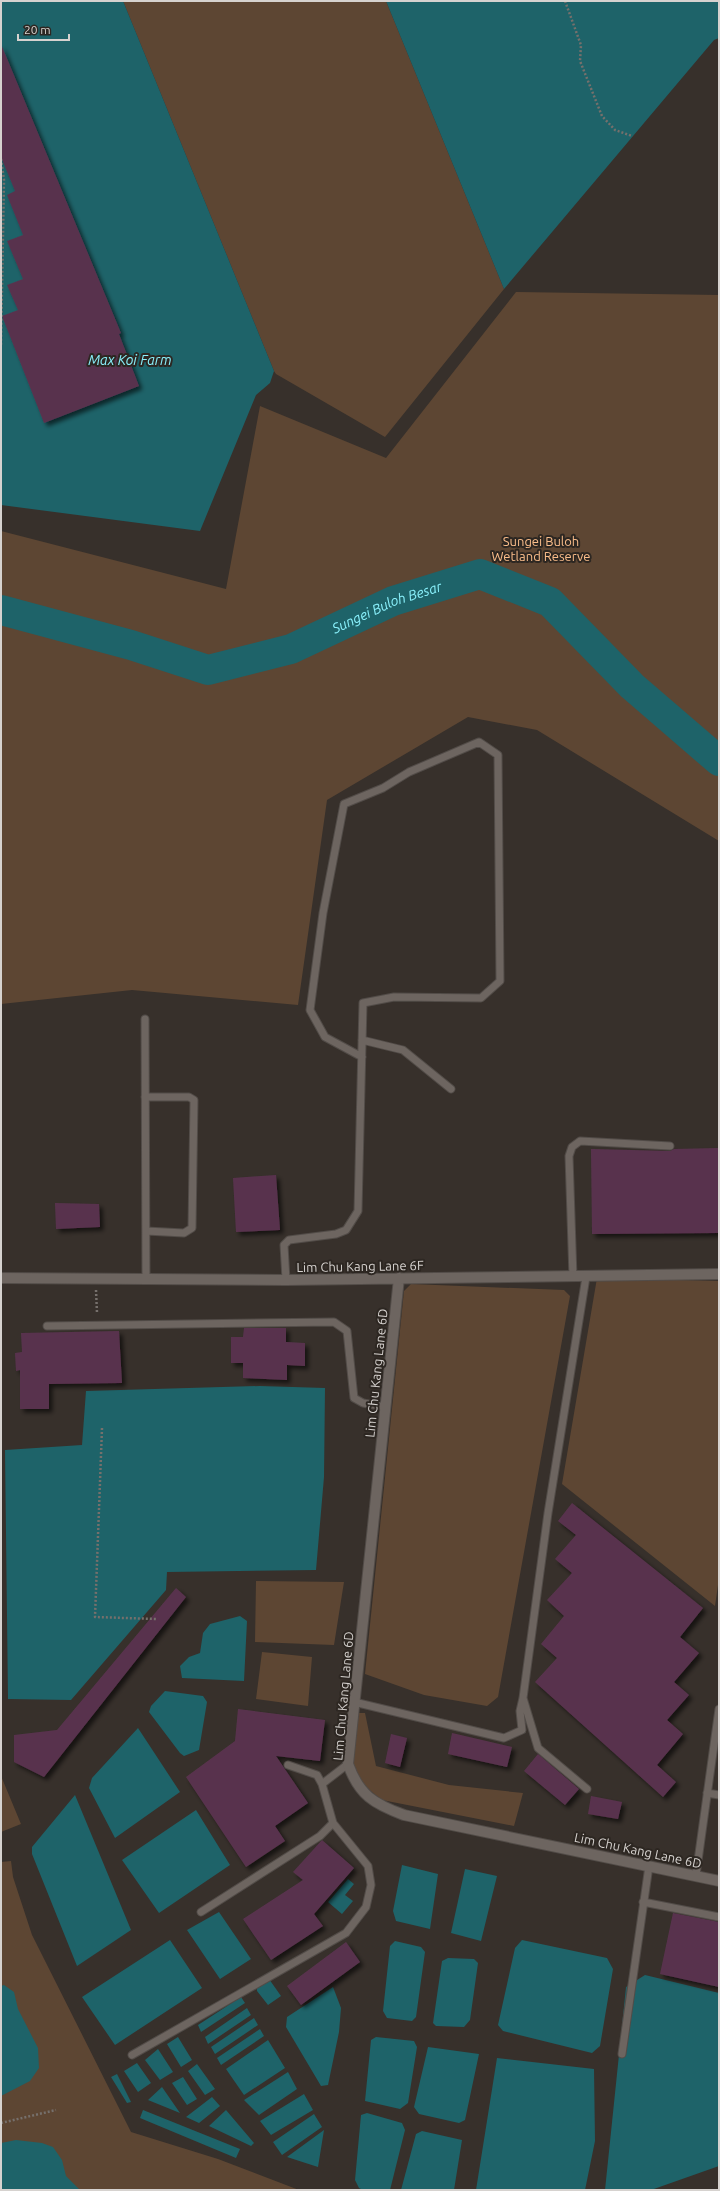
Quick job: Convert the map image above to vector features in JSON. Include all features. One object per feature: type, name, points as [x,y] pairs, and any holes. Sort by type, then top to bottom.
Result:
[{"type":"street","name":"Lim Chu Kang Lane 6F","points":[[1,1278],[286,1280],[719,1274]]},
{"type":"street","name":"Lim Chu Kang Lane 6D","points":[[399,1278],[348,1764],[362,1792],[381,1806],[404,1815],[719,1881]]},
{"type":"lane","points":[[286,1280],[284,1245],[289,1240],[336,1234],[346,1230],[358,1211],[362,1057],[363,1003],[394,997],[481,998],[500,981],[498,755],[479,742],[409,772],[383,788],[344,804],[323,913],[310,1010],[325,1037],[362,1057]]},
{"type":"lane","points":[[145,1019],[146,1279]]},
{"type":"lane","points":[[362,1040],[403,1050],[451,1089]]},
{"type":"lane","points":[[145,1097],[189,1097],[194,1100],[192,1228],[184,1233],[146,1232]]},
{"type":"lane","points":[[573,1277],[569,1156],[572,1147],[580,1141],[670,1146]]},
{"type":"lane","points":[[354,1702],[504,1738],[522,1730],[520,1711],[548,1513],[586,1277]]},
{"type":"lane","points":[[47,1326],[334,1322],[347,1331],[354,1398],[363,1404],[385,1407]]},
{"type":"lane","points":[[523,1698],[538,1748],[587,1789]]},
{"type":"lane","points":[[696,1875],[719,1709]]},
{"type":"lane","points":[[322,1784],[348,1764]]},
{"type":"lane","points":[[132,2055],[346,1933],[366,1907],[371,1885],[368,1866],[333,1823],[322,1784],[317,1775],[288,1765]]},
{"type":"lane","points":[[707,1793],[719,1795]]},
{"type":"lane","points":[[201,1912],[320,1836],[333,1823]]},
{"type":"lane","points":[[622,2054],[649,1866]]},
{"type":"lane","points":[[643,1902],[719,1917]]},
{"type":"path","points":[[565,1],[581,45],[580,61],[602,116],[615,130],[632,136]]},
{"type":"path","points":[[1,159],[4,180],[1,346]]},
{"type":"path","points":[[96,1278],[97,1314]]},
{"type":"path","points":[[102,1428],[95,1617],[156,1619]]},
{"type":"path","points":[[1,2123],[56,2110]]},
{"type":"green space","points":[[123,1],[386,1],[504,289],[385,437],[276,374],[274,371]]},
{"type":"green space","name":"Sungei Buloh Wetland Reserve","points":[[516,292],[719,295],[719,841],[537,730],[468,717],[327,800],[298,1005],[132,990],[1,1004],[1,531],[226,589],[260,406],[386,458]]},
{"type":"green space","points":[[597,1278],[719,1281],[719,1578],[715,1606],[562,1484]]},
{"type":"green space","points":[[411,1284],[564,1290],[570,1296],[498,1697],[487,1706],[424,1695],[365,1674],[404,1291]]},
{"type":"green space","points":[[256,1581],[344,1582],[334,1645],[255,1642]]},
{"type":"green space","points":[[262,1652],[312,1657],[308,1706],[256,1699]]},
{"type":"green space","points":[[353,1713],[365,1713],[376,1766],[449,1785],[523,1793],[514,1826],[382,1800],[358,1781],[348,1757]]},
{"type":"green space","points":[[1,1776],[21,1824],[1,1832]]},
{"type":"green space","points":[[11,1861],[13,1877],[32,1935],[131,2132],[218,2159],[299,2190],[1,2190],[1,1862]]},
{"type":"water","name":"Max Koi Farm","points":[[1,1],[123,1],[274,371],[270,383],[256,395],[200,531],[1,505]]},
{"type":"water","points":[[386,1],[719,1],[719,38],[714,40],[504,289]]},
{"type":"water","points":[[260,1386],[325,1388],[324,1477],[316,1570],[167,1572],[166,1590],[71,1700],[8,1699],[5,1450],[82,1445],[86,1391]]},
{"type":"water","points":[[240,1616],[247,1621],[244,1681],[182,1678],[180,1666],[189,1657],[200,1653],[203,1633],[210,1624]]},
{"type":"water","points":[[165,1691],[203,1696],[207,1702],[199,1750],[184,1756],[180,1753],[149,1712],[151,1706]]},
{"type":"water","points":[[138,1728],[180,1792],[115,1838],[89,1788],[92,1778]]},
{"type":"water","points":[[75,1795],[131,1930],[77,1966],[32,1854],[32,1847]]},
{"type":"water","points":[[196,1810],[230,1865],[159,1913],[122,1860]]},
{"type":"water","points":[[402,1865],[438,1874],[430,1929],[396,1921],[393,1911]]},
{"type":"water","points":[[465,1869],[497,1876],[481,1941],[451,1933]]},
{"type":"water","points":[[348,1879],[354,1884],[345,1895],[353,1901],[342,1914],[328,1902]]},
{"type":"water","points":[[219,1912],[251,1959],[220,1979],[187,1930]]},
{"type":"water","points":[[170,1940],[202,1988],[115,2045],[82,1997]]},
{"type":"water","points":[[522,1940],[607,1958],[613,1969],[600,2046],[592,2053],[503,2031],[498,2025],[515,1948]]},
{"type":"water","points":[[395,1941],[421,1947],[425,1952],[416,2017],[412,2021],[387,2018],[383,2011],[390,1946]]},
{"type":"water","points":[[448,1958],[474,1959],[478,1963],[470,2020],[464,2027],[436,2026],[433,2023],[442,1961]]},
{"type":"water","points":[[645,1975],[719,1993],[719,2166],[651,2190],[605,2190],[626,1987]]},
{"type":"water","points":[[269,1979],[281,1996],[268,2005],[257,1991],[257,1986]]},
{"type":"water","points":[[4,1985],[14,1992],[18,2009],[38,2048],[39,2068],[30,2081],[1,2096],[1,1986]]},
{"type":"water","points":[[333,1987],[341,2008],[339,2032],[328,2085],[321,2086],[286,2027],[287,2017]]},
{"type":"water","points":[[241,1997],[245,2003],[201,2032],[198,2025]]},
{"type":"water","points":[[247,2008],[251,2015],[208,2044],[205,2037]]},
{"type":"water","points":[[254,2018],[258,2025],[215,2054],[211,2047]]},
{"type":"water","points":[[260,2029],[264,2036],[221,2065],[217,2058]]},
{"type":"water","points":[[178,2037],[192,2060],[181,2067],[167,2044]]},
{"type":"water","points":[[376,2037],[414,2041],[417,2047],[408,2103],[400,2109],[365,2101],[371,2040]]},
{"type":"water","points":[[268,2040],[285,2068],[244,2095],[226,2069]]},
{"type":"water","points":[[428,2047],[479,2054],[465,2120],[459,2123],[419,2114],[414,2107]]},
{"type":"water","points":[[158,2049],[173,2072],[160,2080],[145,2060]]},
{"type":"water","points":[[497,2058],[594,2069],[595,2141],[585,2190],[476,2190]]},
{"type":"water","points":[[137,2063],[151,2083],[138,2092],[124,2071]]},
{"type":"water","points":[[197,2064],[215,2089],[205,2095],[188,2071]]},
{"type":"water","points":[[288,2072],[297,2089],[259,2115],[244,2100]]},
{"type":"water","points":[[117,2074],[131,2102],[127,2103],[111,2077]]},
{"type":"water","points":[[183,2077],[197,2099],[187,2105],[172,2083]]},
{"type":"water","points":[[162,2087],[180,2113],[148,2100]]},
{"type":"water","points":[[304,2094],[313,2110],[271,2135],[260,2121]]},
{"type":"water","points":[[212,2097],[220,2106],[199,2123],[186,2117]]},
{"type":"water","points":[[143,2110],[240,2149],[236,2158],[140,2118]]},
{"type":"water","points":[[226,2110],[254,2143],[251,2146],[209,2126]]},
{"type":"water","points":[[367,2113],[402,2123],[405,2130],[390,2190],[363,2190],[359,2188],[355,2180],[361,2115]]},
{"type":"water","points":[[314,2114],[322,2127],[282,2155],[273,2142]]},
{"type":"water","points":[[324,2130],[318,2167],[287,2157]]},
{"type":"water","points":[[422,2131],[462,2140],[454,2190],[401,2190],[416,2134]]},
{"type":"water","points":[[16,2140],[42,2143],[53,2147],[62,2160],[66,2176],[80,2190],[1,2190],[1,2143]]},
{"type":"building","points":[[1,44],[121,333],[119,334],[139,386],[44,423],[2,316],[18,310],[7,285],[23,279],[7,241],[23,235],[7,195],[15,191],[1,157]]},
{"type":"building","points":[[719,1148],[719,1233],[592,1234],[591,1149],[670,1151],[674,1149]]},
{"type":"building","points":[[276,1175],[280,1230],[236,1232],[233,1178]]},
{"type":"building","points":[[55,1203],[99,1204],[100,1227],[56,1229]]},
{"type":"building","points":[[244,1328],[286,1328],[286,1342],[305,1343],[305,1366],[287,1365],[287,1380],[243,1378],[243,1363],[231,1363],[231,1337],[243,1337]]},
{"type":"building","points":[[119,1331],[122,1383],[49,1384],[49,1409],[20,1409],[20,1370],[16,1371],[15,1353],[22,1352],[21,1333]]},
{"type":"building","points":[[572,1503],[703,1608],[680,1637],[699,1653],[674,1682],[689,1695],[667,1720],[683,1734],[657,1765],[676,1782],[663,1797],[535,1682],[557,1658],[541,1644],[564,1616],[547,1600],[572,1573],[555,1559],[576,1535],[558,1521]]},
{"type":"building","points":[[176,1588],[186,1597],[44,1777],[14,1762],[14,1735],[57,1730]]},
{"type":"building","points":[[238,1709],[325,1720],[320,1761],[276,1756],[308,1803],[275,1826],[285,1841],[246,1867],[186,1777],[235,1741]]},
{"type":"building","points":[[452,1733],[512,1747],[507,1767],[448,1754]]},
{"type":"building","points":[[391,1734],[407,1738],[400,1767],[385,1763]]},
{"type":"building","points":[[538,1754],[579,1789],[565,1805],[524,1771]]},
{"type":"building","points":[[591,1796],[622,1802],[618,1819],[588,1814]]},
{"type":"building","points":[[322,1840],[354,1868],[314,1914],[323,1926],[271,1960],[243,1919],[303,1880],[293,1872]]},
{"type":"building","points":[[673,1913],[719,1922],[719,1987],[660,1974]]},
{"type":"building","points":[[346,1942],[360,1962],[301,2005],[287,1986]]},
{"type":"waterway","name":"Sungei Buloh Besar","points":[[1,610],[131,645],[208,670],[291,649],[393,601],[480,574],[550,602],[632,686],[719,761]]}]
